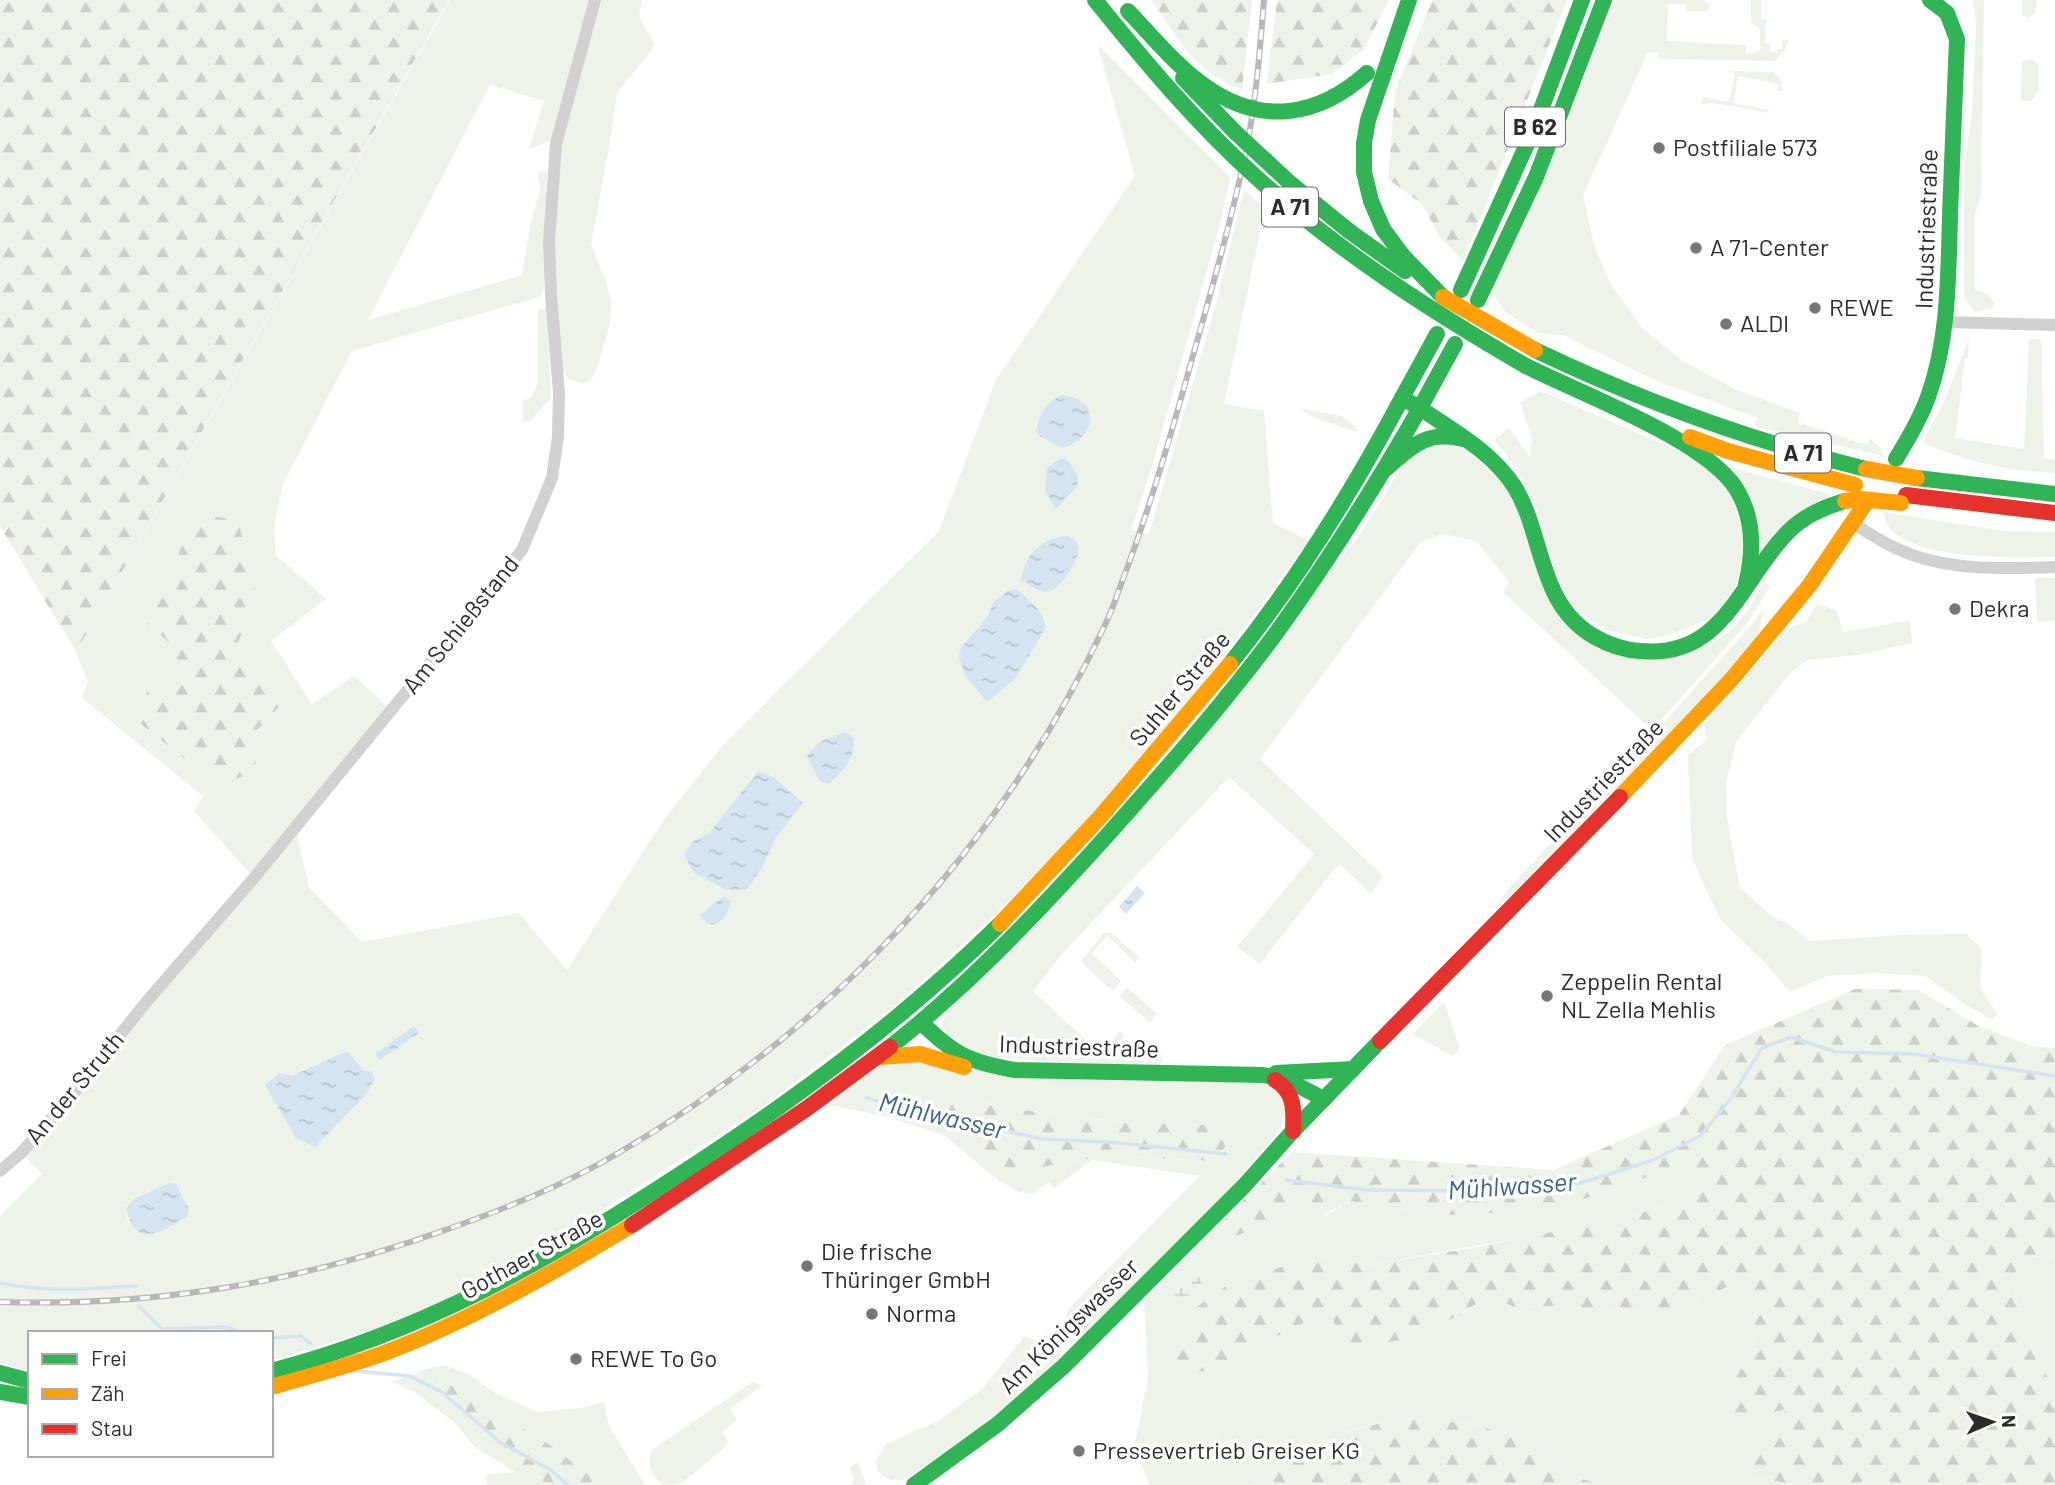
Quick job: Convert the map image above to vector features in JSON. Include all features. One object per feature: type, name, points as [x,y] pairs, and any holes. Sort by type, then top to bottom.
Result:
[{"type":"main road","name":"A 71","points":[[1095,0],[1171,91],[1223,146],[1278,197],[1341,248],[1465,332],[1526,366],[1637,419],[1728,451],[1903,499]]},
{"type":"main road","name":"B 62","points":[[1461,290],[1533,131],[1581,0]]},
{"type":"main road","name":"B 62","points":[[1478,300],[1536,177],[1604,0]]},
{"type":"main road","points":[[1408,2],[1387,43],[1374,78],[1363,154],[1368,191],[1379,222],[1391,241],[1443,296]]},
{"type":"main road","name":"Industriestraße","points":[[1896,459],[1923,411],[1936,379],[1947,322],[1958,46],[1951,20],[1939,2]]},
{"type":"main road","name":"A 71","points":[[1123,6],[1185,80],[1235,132],[1290,183],[1349,231],[1443,296],[1535,350],[1629,394],[1740,436],[1866,469],[1917,478],[2055,494]]},
{"type":"main road","points":[[1123,6],[1205,86],[1247,108],[1280,113],[1311,109],[1374,78]]},
{"type":"main road","name":"Suhler Straße","points":[[892,1021],[922,996],[1078,843],[1207,695],[1306,562],[1351,491],[1437,334]]},
{"type":"main road","name":"Suhler Straße","points":[[877,1057],[1031,919],[1215,712],[1329,560],[1387,468],[1455,344]]},
{"type":"main road","points":[[1402,398],[1468,440],[1492,459],[1513,484],[1532,526],[1549,586],[1567,614],[1594,637],[1616,647],[1638,651],[1676,648],[1707,635],[1734,609],[1787,532],[1817,510],[1860,499],[1903,499],[1953,510],[2001,508],[2055,513]]},
{"type":"main road","points":[[1637,419],[1705,458],[1728,478],[1737,491],[1749,518],[1752,552],[1745,588],[1734,609]]},
{"type":"main road","points":[[1387,468],[1422,439],[1447,435],[1468,440]]},
{"type":"main road","name":"Industriestraße","points":[[1244,1186],[1293,1131],[1493,924],[1554,866],[1731,680],[1809,586],[1865,504]]},
{"type":"main road","points":[[922,996],[915,1003],[915,1023],[920,1047],[933,1057]]},
{"type":"main road","points":[[892,1021],[915,1023]]},
{"type":"main road","name":"Gothaer Straße","points":[[273,1370],[361,1345],[440,1313],[575,1241],[706,1158],[768,1115],[892,1021]]},
{"type":"main road","name":"Industriestraße","points":[[915,1023],[949,1050],[982,1066],[1016,1070],[1250,1075],[1353,1069]]},
{"type":"main road","points":[[877,1057],[908,1053],[933,1057],[964,1067],[982,1066]]},
{"type":"main road","name":"Gothaer Straße","points":[[273,1386],[383,1354],[500,1301],[585,1254],[794,1118],[877,1057]]},
{"type":"main road","points":[[1300,1072],[1316,1079],[1324,1099]]},
{"type":"main road","name":"Industriestraße","points":[[1250,1075],[1285,1079],[1324,1099]]},
{"type":"main road","name":"Industriestraße","points":[[1250,1075],[1272,1079],[1287,1088],[1293,1103],[1293,1131]]},
{"type":"main road","name":"Am Königswasser","points":[[914,1485],[998,1423],[1065,1366],[1244,1186]]},
{"type":"main road","points":[[0,1373],[28,1380]]},
{"type":"main road","points":[[0,1392],[28,1397]]},
{"type":"street","name":"Am Schießstand","points":[[147,1001],[254,878],[522,550],[552,478],[558,437],[559,393],[549,241],[556,144],[595,0]]},
{"type":"street","points":[[1947,322],[2055,325]]},
{"type":"street","points":[[1853,523],[1901,551],[1930,561],[1962,565],[2055,567]]},
{"type":"street","name":"An der Struth","points":[[0,1171],[21,1153],[73,1094],[147,1001]]},
{"type":"green space","points":[[0,0],[449,0],[76,652],[0,526]]},
{"type":"green space","points":[[450,0],[642,0],[639,16],[654,43],[652,50],[617,93],[591,245],[606,281],[611,302],[610,322],[592,378],[585,383],[569,380],[557,360],[552,140],[529,149],[544,101],[490,85],[368,320],[522,275],[530,226],[540,189],[538,172],[547,170],[544,288],[540,297],[352,351],[283,484],[274,527],[276,555],[326,599],[271,641],[312,704],[354,676],[391,710],[297,835],[309,887],[362,942],[519,913],[567,970],[663,821],[723,745],[939,531],[996,380],[1135,176],[1097,44],[1230,177],[1222,216],[1153,463],[1131,530],[1149,534],[1216,304],[1244,190],[1265,208],[1224,404],[1264,411],[1273,523],[1309,541],[1192,698],[1073,836],[992,918],[893,1007],[765,1105],[571,1230],[445,1300],[376,1329],[273,1359],[273,1331],[28,1331],[28,1370],[0,1363],[0,1216],[42,1174],[21,1153],[254,878],[194,811],[203,796],[82,698],[88,682],[76,652]],"holes":[[[1042,412],[1091,414],[1087,428],[1075,444],[1054,442],[1036,432],[1036,424]],[[1047,467],[1072,494],[1065,498],[1047,478]],[[1027,597],[1045,619],[1046,628],[1016,678],[987,702],[961,648],[986,618],[994,602]],[[758,771],[803,803],[776,838],[763,866],[692,842],[709,833]],[[169,1183],[176,1184],[189,1209],[136,1231],[128,1221],[126,1207],[134,1199]]]},
{"type":"green space","points":[[1151,0],[1252,0],[1242,90],[1225,82],[1200,64],[1180,42]]},
{"type":"green space","points":[[1277,0],[1389,0],[1364,49],[1332,74],[1267,84]]},
{"type":"green space","points":[[1432,0],[1567,0],[1463,261],[1439,236],[1422,204],[1388,179],[1395,92]]},
{"type":"green space","points":[[1616,0],[1705,0],[1709,3],[1709,11],[1687,11],[1686,4],[1668,4],[1667,41],[1746,45],[1746,54],[1755,54],[1755,51],[1760,51],[1760,29],[1751,22],[1751,0],[1761,0],[1761,19],[1766,19],[1765,43],[1770,44],[1770,52],[1782,49],[1782,40],[1789,40],[1785,50],[1775,61],[1659,59],[1658,52],[1646,53],[1583,195],[1594,245],[1610,283],[1642,328],[1683,361],[1737,390],[1800,413],[1798,422],[1867,445],[1870,438],[1881,448],[1883,456],[1754,426],[1757,418],[1652,379],[1563,335],[1538,333],[1506,313],[1491,290],[1524,227]]},
{"type":"green space","points":[[1973,0],[1984,0],[1981,196],[1975,214],[1975,289],[1987,294],[1996,304],[1992,308],[1976,312],[1967,303],[1964,292],[1964,166],[1972,113],[1976,25]]},
{"type":"green space","points":[[2023,0],[2037,0],[2033,15],[2022,15]]},
{"type":"green space","points":[[2032,59],[2039,66],[2039,90],[2031,101],[2021,100],[2023,61]]},
{"type":"green space","points":[[1725,71],[1774,72],[1781,80],[1782,92],[1777,91],[1778,84],[1738,76],[1733,103],[1769,110],[1769,113],[1714,103],[1701,104],[1703,97],[1729,102],[1735,73]]},
{"type":"green space","points":[[547,308],[551,398],[530,421],[523,422],[522,401],[531,397],[538,383],[538,310]]},
{"type":"green space","points":[[1969,339],[1955,438],[2024,449],[2029,339],[2041,339],[2044,458],[2055,460],[2055,473],[1987,464],[1954,455],[1923,442],[1946,397]]},
{"type":"green space","points":[[1541,391],[1704,465],[1732,495],[1746,548],[1733,595],[1718,615],[1670,635],[1647,639],[1606,630],[1581,614],[1566,597],[1557,577],[1540,516],[1528,488],[1494,440],[1509,428],[1530,457],[1532,437],[1520,402]]},
{"type":"green space","points":[[1299,408],[1342,416],[1358,429],[1356,432],[1315,418]]},
{"type":"green space","points":[[1418,446],[1465,448],[1504,486],[1596,649],[1715,642],[1732,629],[1748,610],[1764,581],[1770,586],[1749,621],[1652,730],[1503,592],[1509,582],[1476,541],[1442,534],[1421,542],[1260,759],[1383,876],[1371,894],[1339,863],[1260,964],[1237,947],[1314,854],[1229,777],[1063,953],[1033,991],[1102,1055],[1120,1031],[1124,1035],[1119,1043],[1145,1063],[1156,1052],[1162,1052],[1162,1062],[1158,1066],[1085,1065],[986,1056],[964,1051],[950,1041],[943,1021],[956,999],[1354,543],[1405,459]]},
{"type":"green space","points":[[1733,468],[1832,495],[1764,550]]},
{"type":"green space","points":[[1883,512],[2003,531],[2055,532],[2055,557],[1970,555],[1926,548],[1907,541],[1892,531]]},
{"type":"green space","points":[[196,514],[238,520],[257,598],[237,645],[279,707],[254,733],[256,772],[217,785],[136,720],[149,687],[182,681],[174,647],[148,624]]},
{"type":"green space","points":[[2035,578],[2055,578],[2055,621],[2037,622]]},
{"type":"green space","points":[[1817,604],[1837,611],[1843,632],[1907,621],[1910,624],[1912,643],[1858,655],[1808,660],[1790,673],[1736,742],[1726,783],[1727,818],[1740,888],[1774,918],[1787,923],[1810,941],[1966,934],[1982,949],[1980,988],[1997,1013],[1993,1020],[1925,976],[1875,973],[1827,976],[1790,992],[1720,919],[1692,858],[1688,755],[1707,739],[1704,725],[1788,628],[1806,622]]},
{"type":"green space","points":[[1765,607],[1756,640],[1713,690],[1545,865],[1511,896],[1498,903],[1661,726]]},
{"type":"green space","points":[[1108,932],[1139,957],[1135,962],[1107,936],[1092,953],[1121,981],[1113,991],[1084,965],[1082,960],[1103,934]]},
{"type":"green space","points":[[1127,987],[1157,1014],[1152,1021],[1148,1021],[1119,996]]},
{"type":"green space","points":[[1855,989],[1919,990],[1975,1024],[2030,1046],[2055,1048],[2055,1258],[2028,1256],[2012,1277],[2020,1317],[2048,1379],[2055,1381],[2055,1485],[1797,1485],[1750,1477],[1742,1470],[1739,1453],[1779,1431],[1785,1409],[1756,1418],[1726,1414],[1736,1378],[1752,1349],[1758,1297],[1742,1280],[1680,1308],[1649,1311],[1564,1306],[1516,1307],[1487,1298],[1422,1336],[1372,1345],[1350,1343],[1336,1333],[1332,1309],[1263,1343],[1235,1363],[1188,1375],[1173,1368],[1198,1306],[1232,1282],[1318,1256],[1367,1265],[1471,1248],[1632,1216],[1677,1201],[1699,1172],[1680,1162],[1648,1177],[1578,1201],[1517,1212],[1444,1215],[1349,1201],[1317,1218],[1303,1199],[1275,1218],[1224,1241],[1212,1232],[1292,1152],[1553,1170],[1679,1115],[1725,1045]]},
{"type":"green space","points":[[1444,1002],[1459,1047],[1458,1052],[1452,1056],[1413,1034]]},
{"type":"green space","points":[[897,1057],[1272,1085],[1283,1092],[1287,1116],[1279,1131],[1213,1209],[1083,1340],[1074,1341],[1064,1337],[1064,1323],[1069,1308],[1200,1176],[1092,1160],[1054,1188],[1049,1182],[1033,1194],[1019,1192],[996,1179],[944,1135],[888,1117],[829,1105],[883,1064]],"holes":[[[909,1099],[973,1101],[1022,1110],[1130,1123],[1210,1125],[1215,1161],[1106,1156],[1036,1168],[1002,1166]]]},
{"type":"green space","points":[[909,1098],[973,1101],[1022,1110],[1130,1123],[1211,1125],[1227,1144],[1215,1161],[1106,1156],[1036,1168],[1002,1167],[950,1129],[907,1115]]},
{"type":"green space","points":[[1680,1162],[1700,1172],[1677,1201],[1632,1216],[1595,1225],[1367,1265],[1318,1256],[1235,1363],[1263,1343],[1332,1309],[1464,1313],[1487,1298],[1516,1307],[1564,1306],[1649,1311],[1742,1280],[1758,1297],[1752,1349],[1736,1378],[1785,1408],[1780,1431],[1739,1453],[1750,1477],[1797,1485],[1604,1485],[1578,1478],[1526,1439],[1468,1423],[1404,1418],[1354,1429],[1297,1456],[1253,1485],[1150,1485],[1134,1449],[1148,1377],[1144,1301],[1212,1232],[1225,1241],[1275,1218],[1303,1199],[1325,1216],[1349,1201],[1444,1215],[1578,1201],[1648,1177]]},
{"type":"green space","points":[[2028,1256],[2055,1258],[2055,1381],[2048,1380],[2020,1317],[2012,1277]]},
{"type":"green space","points":[[1188,1273],[1200,1278],[1202,1293],[1191,1301],[1178,1300],[1170,1290],[1173,1280]]},
{"type":"green space","points":[[1048,1334],[1061,1351],[1060,1359],[1000,1415],[902,1480],[891,1480],[882,1476],[877,1469],[876,1460],[886,1444],[938,1421],[981,1390],[1024,1337],[1039,1342]]},
{"type":"green space","points":[[447,1366],[470,1375],[497,1394],[538,1412],[586,1407],[604,1402],[608,1424],[645,1485],[611,1485],[588,1474],[553,1447],[526,1432],[416,1385],[483,1440],[549,1485],[487,1485],[486,1475],[515,1472],[475,1447],[455,1423],[414,1392],[392,1382],[432,1367]]},
{"type":"green space","points":[[437,1377],[553,1447],[588,1474],[615,1485],[549,1485],[483,1440],[415,1384]]},
{"type":"green space","points":[[752,1382],[763,1385],[730,1409],[737,1420],[722,1432],[728,1441],[724,1448],[682,1483],[663,1485],[651,1469],[652,1450]]},
{"type":"green space","points":[[1404,1418],[1468,1423],[1526,1439],[1578,1478],[1604,1485],[1253,1485],[1297,1456],[1355,1429]]},
{"type":"green space","points":[[858,1462],[866,1485],[850,1485],[854,1481],[850,1467]]},
{"type":"water","points":[[1062,395],[1076,399],[1090,412],[1090,420],[1082,437],[1063,448],[1036,432],[1044,409]]},
{"type":"water","points":[[1062,458],[1073,467],[1078,481],[1073,491],[1055,510],[1045,490],[1047,467]]},
{"type":"water","points":[[1068,536],[1078,544],[1078,554],[1072,568],[1056,587],[1046,592],[1021,580],[1027,562],[1037,549],[1051,540]]},
{"type":"water","points":[[1016,589],[1039,611],[1046,628],[1016,678],[987,702],[965,675],[959,657],[961,648],[986,618],[994,602],[1007,591]]},
{"type":"water","points":[[845,732],[854,738],[850,758],[844,769],[829,784],[819,781],[807,756],[819,742]]},
{"type":"water","points":[[758,771],[773,777],[803,803],[776,838],[763,866],[747,889],[726,890],[693,872],[684,855],[692,842],[709,833]]},
{"type":"water","points":[[1137,886],[1145,893],[1126,914],[1119,907]]},
{"type":"water","points":[[724,896],[731,901],[727,914],[719,922],[709,924],[700,915]]},
{"type":"water","points":[[414,1026],[419,1033],[380,1060],[375,1054]]},
{"type":"water","points":[[347,1051],[363,1070],[372,1072],[375,1079],[364,1097],[315,1147],[296,1138],[265,1085],[280,1073],[292,1076]]},
{"type":"water","points":[[169,1183],[176,1184],[189,1209],[187,1217],[150,1234],[135,1229],[126,1208],[134,1199]]},
{"type":"waterway","name":"Mühlwasser","points":[[1286,1180],[1366,1190],[1488,1191],[1577,1184],[1651,1161],[1700,1136],[1729,1101],[1762,1048],[1791,1037],[1836,1052],[1914,1054],[2055,1076]]},
{"type":"waterway","name":"Mühlwasser","points":[[866,1098],[1041,1139],[1109,1142],[1226,1154]]},
{"type":"waterway","points":[[0,1283],[51,1289],[137,1286]]},
{"type":"waterway","points":[[139,1306],[162,1329],[226,1327],[238,1331]]},
{"type":"waterway","points":[[273,1338],[301,1336],[311,1344]]},
{"type":"waterway","points":[[354,1371],[410,1376],[442,1392],[501,1443],[551,1470],[568,1485]]},
{"type":"railway","points":[[0,1302],[116,1300],[172,1295],[283,1277],[393,1248],[512,1205],[595,1166],[692,1106],[766,1052],[835,993],[900,929],[959,859],[1013,786],[1062,708],[1113,606],[1166,450],[1233,208],[1252,113],[1264,0]]},
{"type":"traffic: fast","points":[[1095,0],[1192,114],[1234,157],[1287,204],[1386,279],[1526,366]]},
{"type":"traffic: fast","points":[[1409,0],[1368,120],[1364,143],[1364,172],[1371,201],[1383,229],[1403,256],[1443,297]]},
{"type":"traffic: fast","points":[[1461,290],[1533,131],[1582,0]]},
{"type":"traffic: fast","points":[[1478,300],[1536,177],[1604,0]]},
{"type":"traffic: fast","points":[[1930,0],[1947,13],[1957,39],[1950,214]]},
{"type":"traffic: fast","points":[[1128,11],[1184,70],[1226,99],[1247,107],[1268,111],[1309,107],[1348,88],[1367,73]]},
{"type":"traffic: fast","points":[[1183,78],[1235,132]]},
{"type":"traffic: fast","points":[[1235,132],[1290,183],[1349,231]]},
{"type":"traffic: fast","points":[[1896,459],[1925,405],[1940,353],[1946,308],[1950,217]]},
{"type":"traffic: fast","points":[[1349,231],[1405,271]]},
{"type":"traffic: fast","points":[[1437,334],[1402,398],[1420,408],[1455,344]]},
{"type":"traffic: fast","points":[[1535,350],[1656,403],[1781,446],[1866,469]]},
{"type":"traffic: fast","points":[[1526,366],[1672,436],[1722,471],[1737,490],[1747,512],[1751,548],[1746,584]]},
{"type":"traffic: fast","points":[[1230,664],[1278,601],[1322,535],[1402,398]]},
{"type":"traffic: fast","points":[[890,1047],[947,999],[1027,921],[1103,840],[1212,714],[1274,636],[1313,581],[1420,408]]},
{"type":"traffic: fast","points":[[1420,408],[1483,452],[1514,486],[1532,526],[1544,568],[1562,607],[1576,623],[1595,637],[1628,650],[1669,650],[1692,642],[1712,629],[1789,531],[1815,512],[1845,501]]},
{"type":"traffic: fast","points":[[1387,468],[1412,447],[1430,438],[1463,439]]},
{"type":"traffic: fast","points":[[1917,478],[2055,494]]},
{"type":"traffic: fast","points":[[273,1370],[381,1336],[433,1314],[582,1236],[722,1147],[846,1058],[925,993],[1000,924]]},
{"type":"traffic: fast","points":[[921,1022],[953,1050],[974,1060],[999,1067],[1015,1070],[1263,1075],[1285,1079],[1324,1099]]},
{"type":"traffic: fast","points":[[914,1485],[998,1424],[1064,1366],[1244,1186],[1380,1041]]},
{"type":"traffic: fast","points":[[1276,1073],[1353,1069]]},
{"type":"traffic: fast","points":[[0,1373],[28,1380]]},
{"type":"traffic: fast","points":[[0,1392],[28,1397]]},
{"type":"traffic: slow","points":[[1443,297],[1535,350]]},
{"type":"traffic: slow","points":[[1690,437],[1728,451],[1855,485]]},
{"type":"traffic: slow","points":[[1866,469],[1917,478]]},
{"type":"traffic: slow","points":[[1845,501],[1860,499],[1901,503]]},
{"type":"traffic: slow","points":[[1620,797],[1731,680],[1809,586],[1865,504]]},
{"type":"traffic: slow","points":[[1000,924],[1101,816],[1230,664]]},
{"type":"traffic: slow","points":[[879,1057],[920,1054],[964,1067]]},
{"type":"traffic: slow","points":[[273,1386],[379,1355],[445,1328],[540,1279],[632,1225]]},
{"type":"traffic: jam","points":[[1906,495],[2055,513]]},
{"type":"traffic: jam","points":[[1380,1041],[1620,797]]},
{"type":"traffic: jam","points":[[632,1225],[806,1109],[890,1047]]},
{"type":"traffic: jam","points":[[1275,1080],[1290,1096],[1293,1131]]},
{"type":"place","name":"Postfiliale 573","points":[[1659,148]]},
{"type":"place","name":"A 71-Center","points":[[1696,248]]},
{"type":"place","name":"REWE","points":[[1815,308]]},
{"type":"place","name":"ALDI","points":[[1726,324]]},
{"type":"place","name":"Dekra","points":[[1955,609]]},
{"type":"place","name":"Zeppelin Rental NL Zella Mehlis","points":[[1547,996]]},
{"type":"place","name":"Die frische Thüringer GmbH","points":[[807,1266]]},
{"type":"place","name":"Norma","points":[[872,1314]]},
{"type":"place","name":"REWE To Go","points":[[576,1359]]},
{"type":"place","name":"Pressevertrieb Greiser KG","points":[[1079,1451]]}]
